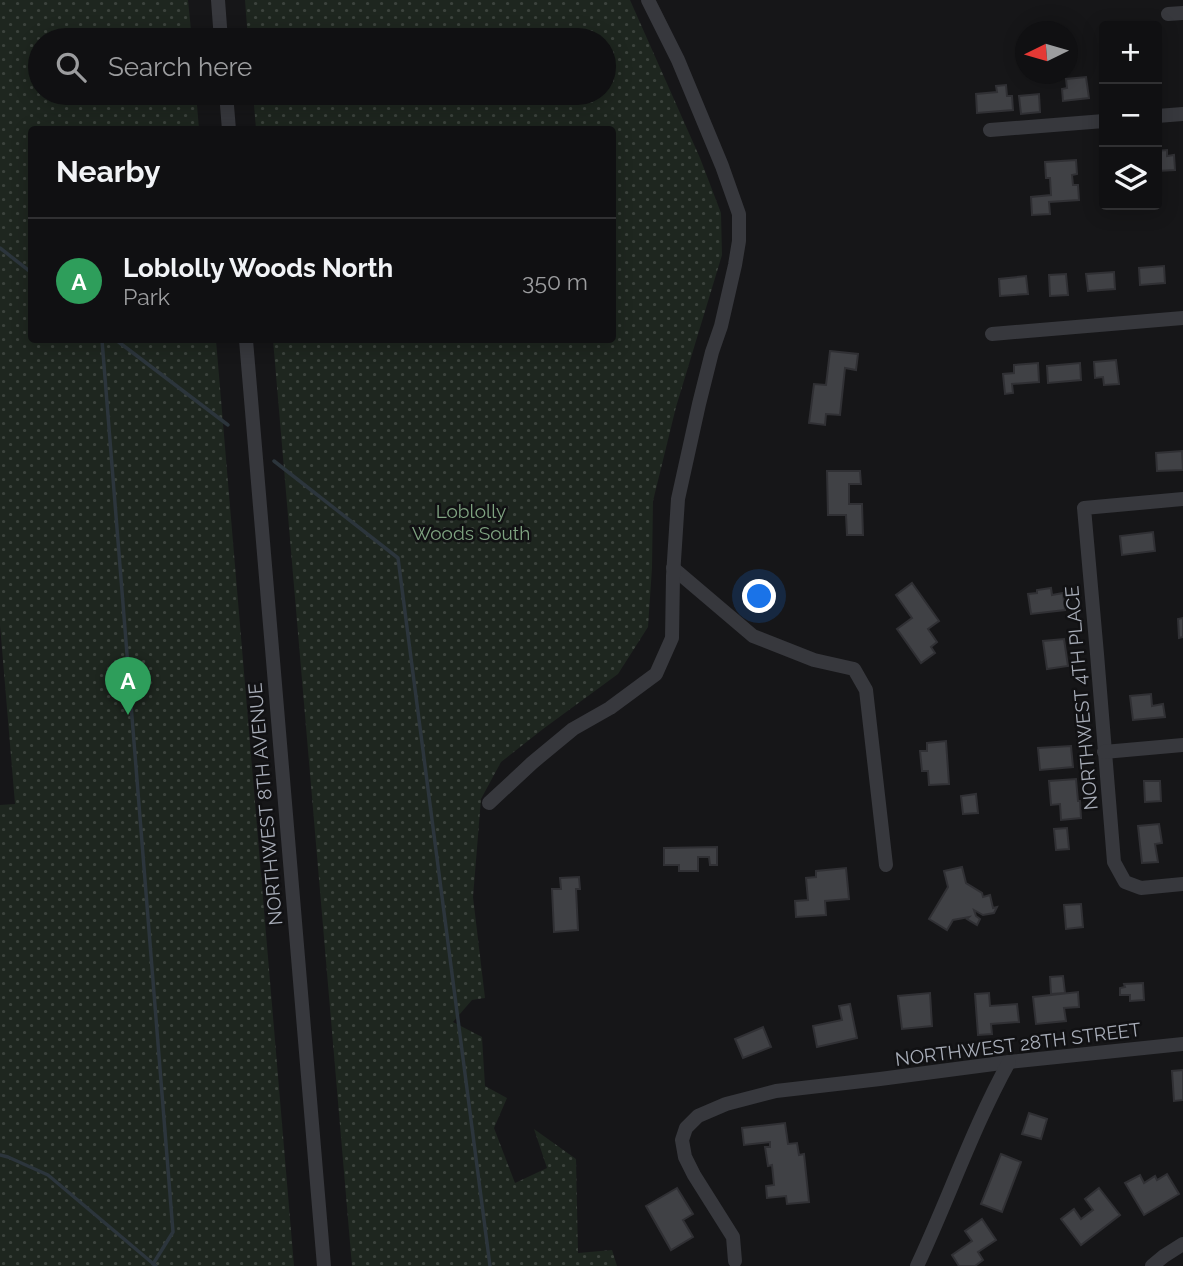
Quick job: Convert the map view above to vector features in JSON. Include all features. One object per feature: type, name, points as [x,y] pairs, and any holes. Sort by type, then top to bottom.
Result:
[{"type":"street","points":[[218,0],[220,28]]},
{"type":"street","points":[[489,803],[573,729],[610,708],[656,674],[672,638],[678,499],[735,265],[739,241],[738,214],[722,166],[678,60],[648,0]]},
{"type":"street","points":[[227,105],[229,126]]},
{"type":"street","points":[[1162,116],[1183,114]]},
{"type":"street","points":[[989,130],[1099,121]]},
{"type":"street","points":[[992,334],[1183,317]]},
{"type":"street","name":"NORTHWEST 8TH AVENUE","points":[[246,343],[324,1266]]},
{"type":"street","name":"NORTHWEST 4TH PLACE","points":[[1183,499],[1084,508],[1114,862],[1125,882],[1141,888],[1183,884]]},
{"type":"street","points":[[673,568],[753,636],[814,660],[854,668],[866,690],[886,865]]},
{"type":"street","points":[[1104,752],[1183,746]]},
{"type":"street","name":"NORTHWEST 28TH STREET","points":[[735,1261],[733,1237],[685,1157],[681,1140],[686,1128],[698,1116],[726,1104],[776,1091],[1183,1044]]},
{"type":"street","points":[[917,1266],[992,1093],[1009,1062]]},
{"type":"street","points":[[1152,1266],[1183,1244]]},
{"type":"green space","points":[[0,0],[188,0],[191,28],[28,28],[28,105],[197,105],[199,126],[28,126],[28,343],[216,343],[294,1266],[0,1266],[0,805],[15,804],[0,625]]},
{"type":"green space","name":"Loblolly Woods South","points":[[245,0],[630,0],[700,158],[721,213],[722,255],[676,407],[653,501],[648,627],[618,674],[501,762],[481,799],[473,897],[485,998],[472,1000],[453,1022],[482,1037],[485,1086],[507,1098],[494,1128],[515,1183],[547,1168],[534,1129],[576,1159],[578,1253],[612,1250],[617,1266],[352,1266],[273,343],[616,343],[616,126],[256,126],[254,105],[616,105],[616,28],[247,28]]},
{"type":"building","points":[[1086,77],[1089,98],[1063,101],[1062,89],[1067,88],[1067,84],[1078,84],[1078,78]]},
{"type":"building","points":[[1006,85],[1007,96],[1012,96],[1013,110],[977,113],[976,94],[997,92],[996,86]]},
{"type":"building","points":[[1039,94],[1040,112],[1021,114],[1019,96]]},
{"type":"building","points":[[1162,150],[1167,150],[1167,156],[1174,155],[1175,170],[1162,171]]},
{"type":"building","points":[[1076,160],[1077,174],[1072,175],[1073,185],[1078,185],[1079,200],[1049,202],[1050,214],[1032,215],[1031,197],[1051,195],[1045,162]]},
{"type":"building","points":[[1164,266],[1165,283],[1140,285],[1139,268]]},
{"type":"building","points":[[1114,272],[1115,289],[1088,291],[1086,274]]},
{"type":"building","points":[[1066,274],[1068,295],[1050,296],[1049,275]]},
{"type":"building","points":[[1026,276],[1028,294],[1000,296],[999,279]]},
{"type":"building","points":[[830,351],[858,354],[856,370],[845,368],[840,415],[826,414],[825,425],[809,423],[814,384],[826,385]]},
{"type":"building","points":[[1116,360],[1119,384],[1104,385],[1103,377],[1095,378],[1094,362]]},
{"type":"building","points":[[1038,363],[1039,382],[1012,384],[1013,393],[1005,394],[1003,374],[1014,373],[1014,365]]},
{"type":"building","points":[[1080,363],[1081,380],[1048,383],[1047,366]]},
{"type":"building","points":[[1182,451],[1183,470],[1157,471],[1156,453]]},
{"type":"building","points":[[827,471],[860,471],[861,484],[849,484],[849,504],[862,504],[863,535],[847,535],[846,515],[828,515]]},
{"type":"building","points":[[1153,532],[1155,551],[1122,555],[1120,536]]},
{"type":"building","points":[[912,583],[939,621],[928,629],[937,642],[931,647],[935,653],[921,663],[897,629],[912,618],[896,595]]},
{"type":"building","points":[[1051,588],[1052,595],[1063,593],[1065,610],[1031,614],[1028,594]]},
{"type":"building","points":[[1183,618],[1183,637],[1179,638],[1178,619]]},
{"type":"building","points":[[1064,639],[1068,666],[1047,669],[1043,641]]},
{"type":"building","points":[[1151,694],[1152,706],[1163,704],[1165,717],[1133,720],[1130,696]]},
{"type":"building","points":[[946,741],[949,784],[929,785],[928,771],[922,771],[920,751],[927,751],[927,743]]},
{"type":"building","points":[[1071,746],[1073,767],[1040,770],[1038,748]]},
{"type":"building","points":[[1076,779],[1081,818],[1061,820],[1060,804],[1051,805],[1049,781]]},
{"type":"building","points":[[1144,781],[1160,781],[1161,801],[1145,802]]},
{"type":"building","points":[[976,794],[978,813],[963,814],[961,796]]},
{"type":"building","points":[[1159,824],[1162,843],[1155,844],[1158,862],[1142,863],[1138,826]]},
{"type":"building","points":[[1067,828],[1069,849],[1056,850],[1054,829]]},
{"type":"building","points":[[717,847],[717,865],[710,865],[709,857],[698,857],[698,871],[679,871],[679,865],[664,865],[664,848]]},
{"type":"building","points":[[962,867],[966,883],[982,893],[983,897],[990,895],[993,908],[997,907],[994,913],[983,915],[974,910],[980,919],[977,925],[967,919],[969,917],[953,920],[947,930],[929,919],[948,887],[944,871]]},
{"type":"building","points":[[846,868],[849,899],[825,901],[826,915],[796,917],[795,901],[808,900],[806,878],[816,877],[816,871]]},
{"type":"building","points":[[579,877],[580,889],[576,889],[578,930],[554,932],[552,889],[561,889],[560,878]]},
{"type":"building","points":[[1081,904],[1083,927],[1066,929],[1064,905]]},
{"type":"building","points":[[1063,976],[1065,993],[1051,994],[1050,977]]},
{"type":"building","points":[[1143,983],[1144,1000],[1130,1001],[1130,995],[1120,995],[1120,988],[1125,987],[1124,984]]},
{"type":"building","points":[[1078,992],[1079,1007],[1064,1008],[1066,1021],[1036,1024],[1033,997]]},
{"type":"building","points":[[930,993],[932,1026],[902,1029],[898,996]]},
{"type":"building","points":[[989,993],[990,1006],[1017,1004],[1019,1022],[991,1024],[992,1034],[978,1035],[975,994]]},
{"type":"building","points":[[850,1004],[857,1038],[817,1047],[813,1026],[842,1020],[839,1006]]},
{"type":"building","points":[[763,1027],[771,1047],[743,1058],[735,1039]]},
{"type":"building","points":[[1183,1070],[1183,1100],[1174,1101],[1172,1071]]},
{"type":"building","points":[[1029,1113],[1047,1119],[1041,1139],[1022,1134]]},
{"type":"building","points":[[785,1123],[788,1144],[797,1143],[799,1155],[804,1154],[809,1202],[787,1204],[786,1196],[767,1198],[766,1186],[774,1185],[772,1165],[768,1166],[765,1147],[770,1147],[770,1142],[744,1145],[742,1128]]},
{"type":"building","points":[[1001,1154],[1021,1162],[1002,1212],[981,1204]]},
{"type":"building","points":[[1167,1174],[1179,1194],[1144,1215],[1125,1183],[1140,1175],[1144,1183],[1155,1176],[1157,1180]]},
{"type":"building","points":[[677,1188],[693,1214],[683,1220],[693,1237],[671,1250],[646,1206]]},
{"type":"building","points":[[1099,1188],[1120,1215],[1081,1245],[1061,1219],[1074,1209],[1081,1219],[1093,1210],[1085,1199]]},
{"type":"building","points":[[982,1219],[996,1240],[978,1252],[983,1260],[975,1266],[959,1266],[952,1255],[972,1241],[965,1231]]},
{"type":"waterway","points":[[0,248],[28,270]]},
{"type":"waterway","points":[[102,343],[173,1232],[153,1264]]},
{"type":"waterway","points":[[120,343],[228,425]]},
{"type":"waterway","points":[[274,461],[398,558],[490,1266]]},
{"type":"waterway","points":[[0,1155],[48,1175],[156,1266]]},
{"type":"place","name":"Loblolly Woods North","points":[[128,715]]}]
